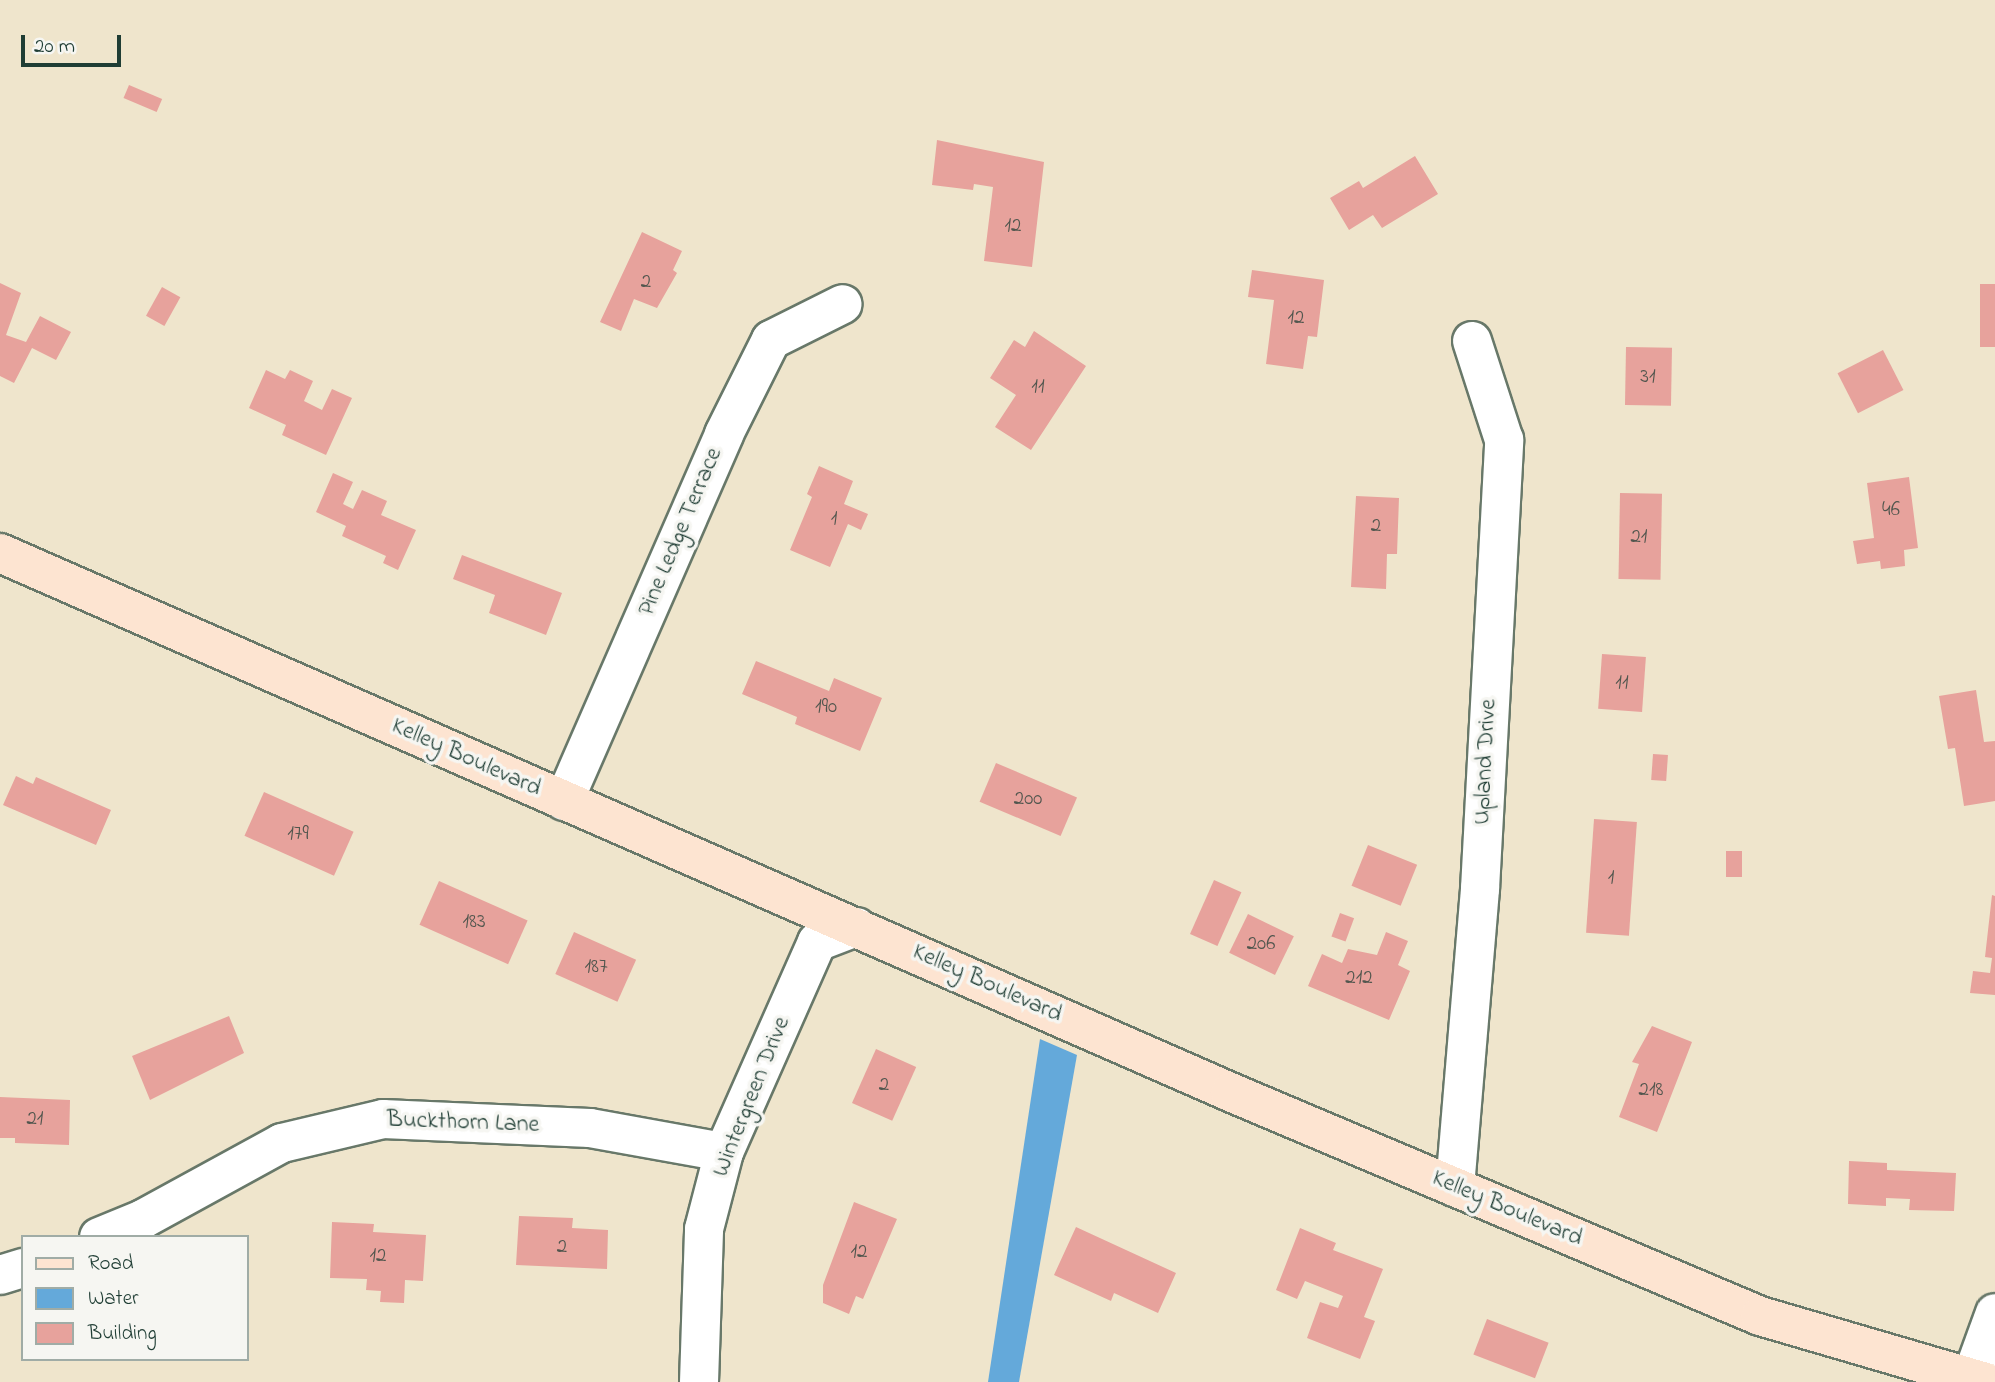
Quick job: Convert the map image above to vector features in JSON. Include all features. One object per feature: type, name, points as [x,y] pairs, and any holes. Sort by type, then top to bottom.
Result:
[{"type":"main road","name":"Kelley Boulevard","points":[[0,554],[1455,1187],[1760,1316],[1978,1380]]},
{"type":"street","name":"Pine Ledge Terrace","points":[[564,801],[724,434],[771,340],[843,304]]},
{"type":"street","name":"Upland Drive","points":[[1455,1187],[1480,889],[1504,440],[1472,341]]},
{"type":"street","name":"Wintergreen Drive","points":[[699,1382],[704,1229],[724,1152],[817,942],[856,927]]},
{"type":"street","name":"Buckthorn Lane","points":[[104,1235],[143,1219],[282,1143],[383,1119],[590,1128],[724,1152]]},
{"type":"street","points":[[0,1275],[21,1269]]},
{"type":"street","points":[[1978,1380],[1995,1313]]},
{"type":"water","points":[[1040,1039],[1077,1055],[1019,1382],[988,1382]]},
{"type":"building","points":[[129,85],[162,99],[157,112],[124,98]]},
{"type":"building","points":[[937,140],[1044,162],[1032,267],[984,261],[993,187],[974,184],[973,190],[932,185]]},
{"type":"building","points":[[1415,156],[1438,194],[1382,228],[1373,215],[1349,230],[1330,198],[1359,181],[1363,188]]},
{"type":"building","points":[[642,232],[682,251],[673,270],[677,273],[657,308],[634,299],[621,331],[600,322]]},
{"type":"building","points":[[1252,270],[1324,280],[1317,337],[1308,336],[1303,369],[1266,364],[1274,300],[1248,297]]},
{"type":"building","points":[[0,283],[21,293],[6,335],[26,342],[40,316],[71,332],[56,360],[32,348],[14,383],[0,376]]},
{"type":"building","points":[[1980,284],[1995,284],[1995,347],[1980,347]]},
{"type":"building","points":[[162,287],[180,297],[164,326],[146,316]]},
{"type":"building","points":[[1034,331],[1086,366],[1031,450],[995,427],[1016,395],[990,378],[1014,340],[1025,347]]},
{"type":"building","points":[[1626,347],[1672,348],[1671,406],[1625,405]]},
{"type":"building","points":[[1883,350],[1903,390],[1858,413],[1838,373]]},
{"type":"building","points":[[266,370],[285,379],[290,370],[313,381],[304,401],[322,410],[332,389],[352,398],[326,455],[282,435],[286,425],[249,408]]},
{"type":"building","points":[[819,466],[853,481],[844,504],[868,514],[861,530],[848,524],[830,567],[790,550],[812,497],[807,494]]},
{"type":"building","points":[[333,473],[353,482],[343,504],[353,509],[362,490],[387,501],[381,515],[416,530],[398,570],[383,563],[386,556],[342,536],[346,526],[316,512]]},
{"type":"building","points":[[1909,477],[1918,548],[1904,550],[1905,566],[1881,569],[1880,561],[1857,564],[1853,541],[1874,538],[1867,483]]},
{"type":"building","points":[[1620,493],[1662,494],[1660,580],[1618,579]]},
{"type":"building","points":[[1356,496],[1399,498],[1397,554],[1387,554],[1386,589],[1351,587]]},
{"type":"building","points":[[462,555],[562,593],[546,635],[489,613],[495,595],[453,579]]},
{"type":"building","points":[[1602,654],[1646,657],[1642,712],[1598,709]]},
{"type":"building","points":[[756,661],[829,691],[834,678],[882,698],[860,751],[795,724],[797,717],[742,694]]},
{"type":"building","points":[[1976,690],[1984,742],[1995,741],[1995,801],[1964,806],[1955,748],[1948,749],[1939,696]]},
{"type":"building","points":[[1653,754],[1668,755],[1666,781],[1651,780]]},
{"type":"building","points":[[996,763],[1077,797],[1061,836],[980,802]]},
{"type":"building","points":[[16,776],[33,784],[36,777],[111,810],[96,845],[3,805]]},
{"type":"building","points":[[264,792],[354,832],[334,876],[244,836]]},
{"type":"building","points":[[1594,819],[1637,822],[1629,936],[1586,933]]},
{"type":"building","points":[[1368,845],[1417,865],[1401,906],[1352,886]]},
{"type":"building","points":[[1726,851],[1742,851],[1742,877],[1726,877]]},
{"type":"building","points":[[1214,880],[1241,892],[1217,946],[1190,934]]},
{"type":"building","points":[[439,881],[528,920],[508,964],[419,925]]},
{"type":"building","points":[[1992,895],[1995,896],[1995,995],[1970,993],[1973,971],[1990,973],[1992,958],[1985,957]]},
{"type":"building","points":[[1340,913],[1354,918],[1346,942],[1331,936]]},
{"type":"building","points":[[1248,914],[1294,936],[1275,975],[1229,953]]},
{"type":"building","points":[[574,932],[636,960],[617,1002],[555,974]]},
{"type":"building","points":[[1386,932],[1408,941],[1398,965],[1410,971],[1389,1020],[1308,986],[1322,954],[1342,963],[1348,949],[1377,955]]},
{"type":"building","points":[[229,1016],[244,1053],[150,1100],[132,1056]]},
{"type":"building","points":[[1652,1026],[1692,1042],[1657,1132],[1619,1117],[1639,1064],[1632,1062]]},
{"type":"building","points":[[876,1049],[916,1067],[892,1121],[852,1103]]},
{"type":"building","points":[[0,1097],[70,1100],[69,1145],[15,1143],[15,1138],[0,1138]]},
{"type":"building","points":[[1849,1161],[1887,1163],[1887,1170],[1956,1173],[1954,1211],[1909,1210],[1910,1199],[1886,1198],[1886,1206],[1848,1204]]},
{"type":"building","points":[[854,1202],[897,1219],[863,1299],[856,1296],[849,1314],[823,1303],[823,1285]]},
{"type":"building","points":[[519,1216],[573,1218],[572,1228],[608,1230],[607,1269],[516,1265]]},
{"type":"building","points":[[332,1222],[374,1224],[373,1232],[426,1235],[423,1281],[405,1280],[404,1303],[380,1302],[381,1291],[366,1290],[367,1279],[330,1278]]},
{"type":"building","points":[[1076,1227],[1176,1273],[1158,1313],[1114,1293],[1111,1301],[1054,1275]]},
{"type":"building","points":[[1300,1228],[1336,1243],[1333,1250],[1383,1269],[1364,1317],[1375,1321],[1360,1359],[1307,1338],[1320,1302],[1338,1308],[1343,1296],[1305,1281],[1297,1299],[1276,1290]]},
{"type":"building","points":[[1487,1319],[1549,1343],[1535,1378],[1473,1354]]}]
